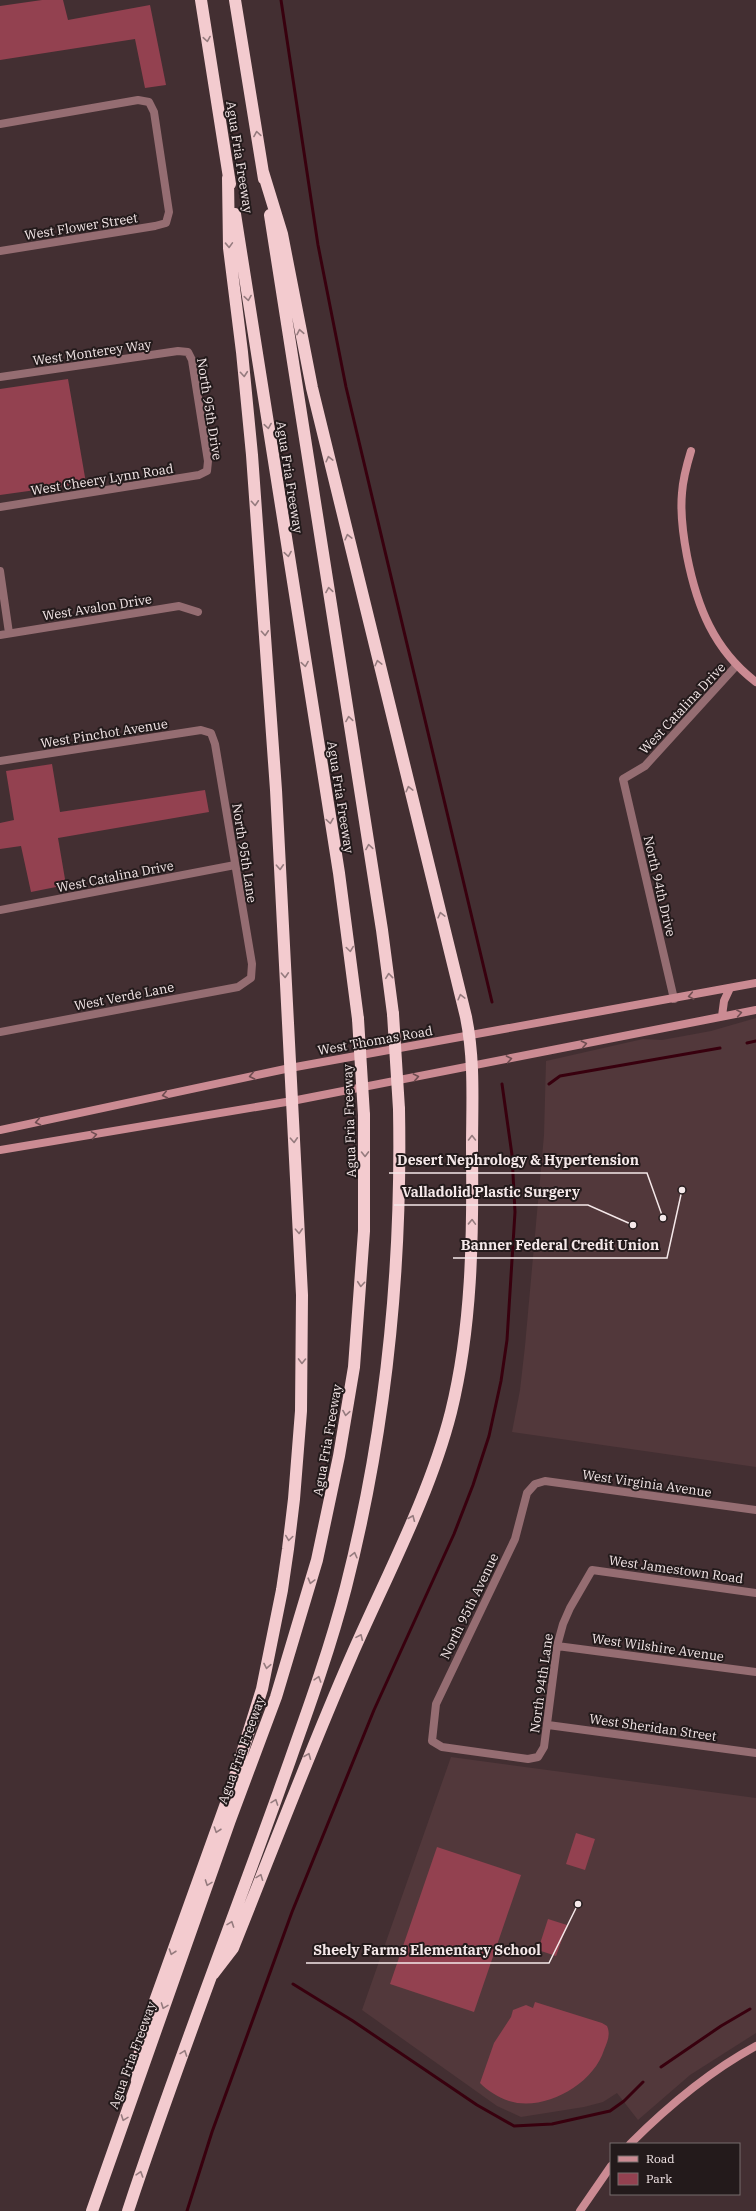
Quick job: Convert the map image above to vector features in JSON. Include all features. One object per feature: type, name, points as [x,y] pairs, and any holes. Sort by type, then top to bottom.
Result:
[{"type":"highway","name":"Agua Fria Freeway","points":[[92,2211],[137,2081],[276,1697],[305,1606],[325,1527],[343,1434],[357,1336],[364,1231],[364,1115],[358,1020],[339,873],[201,0]]},
{"type":"highway","name":"Agua Fria Freeway","points":[[128,2211],[313,1695],[340,1608],[361,1526],[380,1421],[394,1308],[400,1195],[399,1108],[393,1014],[381,922],[235,0]]},
{"type":"highway","points":[[213,1974],[233,1948],[312,1748],[428,1480],[451,1412],[463,1349],[470,1262],[473,1190],[473,1066],[470,1036],[312,388],[282,234],[263,172]]},
{"type":"highway","points":[[137,2081],[141,2040],[186,1911],[203,1870],[251,1729],[266,1670],[282,1590],[296,1484],[301,1411],[303,1356],[302,1295],[274,768],[252,455],[242,352],[229,248],[228,178]]},
{"type":"main road","points":[[691,451],[683,482],[681,508],[684,538],[696,595],[704,619],[718,642],[736,666],[756,682]]},
{"type":"main road","name":"West Thomas Road","points":[[0,1130],[290,1068],[756,983]]},
{"type":"main road","points":[[722,1016],[724,1001],[730,988]]},
{"type":"main road","points":[[0,1150],[292,1101],[756,1010]]},
{"type":"main road","points":[[631,2143],[663,2112],[709,2074],[756,2046]]},
{"type":"main road","points":[[580,2209],[610,2167]]},
{"type":"street","name":"West Flower Street","points":[[0,124],[138,100],[149,102],[154,112],[169,212],[166,223],[155,226],[0,251]]},
{"type":"street","name":"West Monterey Way","points":[[0,377],[178,351],[188,352]]},
{"type":"street","name":"North 95th Drive","points":[[188,352],[192,360],[207,453],[206,471]]},
{"type":"street","name":"West Cheery Lynn Road","points":[[0,507],[198,475],[206,471]]},
{"type":"street","points":[[0,572],[10,633]]},
{"type":"street","name":"West Avalon Drive","points":[[0,635],[179,606],[198,612]]},
{"type":"street","name":"West Catalina Drive","points":[[624,778],[645,766],[736,666]]},
{"type":"street","name":"West Pinchot Avenue","points":[[0,761],[201,730],[211,733]]},
{"type":"street","name":"North 95th Lane","points":[[211,733],[215,744],[252,964],[251,978]]},
{"type":"street","name":"North 94th Drive","points":[[624,778],[674,999]]},
{"type":"street","name":"West Catalina Drive","points":[[0,910],[235,865]]},
{"type":"street","name":"West Verde Lane","points":[[0,1032],[238,987],[251,978]]},
{"type":"street","name":"West Virginia Avenue","points":[[535,1484],[545,1481],[756,1510]]},
{"type":"street","name":"North 95th Avenue","points":[[535,1484],[527,1493],[515,1539],[436,1704],[432,1727],[432,1741],[442,1747],[528,1759],[538,1757]]},
{"type":"street","name":"West Jamestown Road","points":[[592,1570],[756,1593]]},
{"type":"street","name":"North 94th Lane","points":[[538,1757],[544,1747],[548,1725],[557,1646],[568,1614],[592,1570]]},
{"type":"street","name":"West Wilshire Avenue","points":[[557,1646],[756,1672]]},
{"type":"street","name":"West Sheridan Street","points":[[548,1725],[756,1753]]},
{"type":"shaded area","points":[[756,1018],[756,1467],[512,1432],[520,1390],[525,1346],[544,1135],[546,1061],[643,1039],[662,1040],[711,1031]]},
{"type":"shaded area","points":[[451,1757],[756,1798],[756,2033],[690,2075],[638,2120],[617,2093],[603,2102],[584,2107],[521,2117],[497,2106],[362,2010]]},
{"type":"green space","points":[[42,0],[63,0],[68,20],[150,5],[166,85],[145,88],[135,39],[0,60],[0,6]]},
{"type":"green space","points":[[68,379],[86,483],[0,495],[0,389]]},
{"type":"green space","points":[[52,764],[60,812],[205,790],[209,812],[58,838],[66,885],[31,892],[21,846],[0,849],[0,823],[14,820],[6,771]]},
{"type":"green space","points":[[576,1833],[595,1839],[585,1870],[566,1864]]},
{"type":"green space","points":[[437,1847],[521,1875],[474,2012],[390,1984]]},
{"type":"green space","points":[[548,1919],[567,1925],[556,1956],[538,1950]]},
{"type":"green space","points":[[535,2002],[602,2023],[607,2026],[609,2032],[608,2038],[598,2063],[589,2074],[566,2093],[537,2103],[509,2101],[493,2094],[480,2083],[494,2043],[511,2017],[513,2010],[526,2005],[533,2008]]},
{"type":"waterway","points":[[281,0],[318,245],[346,387],[492,1002]]},
{"type":"waterway","points":[[747,1043],[756,1041]]},
{"type":"waterway","points":[[549,1084],[560,1076],[720,1048]]},
{"type":"waterway","points":[[187,2211],[212,2132],[292,1912],[374,1710],[454,1534],[473,1485],[489,1436],[501,1381],[507,1340],[515,1212],[512,1155],[502,1084]]},
{"type":"waterway","points":[[293,1984],[353,2021],[477,2105],[514,2126],[552,2124],[610,2111],[624,2101],[643,2082]]},
{"type":"waterway","points":[[661,2067],[721,2026],[750,2009]]},
{"type":"place","name":"Banner Federal Credit Union","points":[[682,1190]]},
{"type":"place","name":"Desert Nephrology & Hypertension","points":[[663,1218]]},
{"type":"place","name":"Valladolid Plastic Surgery","points":[[633,1225]]},
{"type":"place","name":"Sheely Farms Elementary School","points":[[578,1904]]}]
